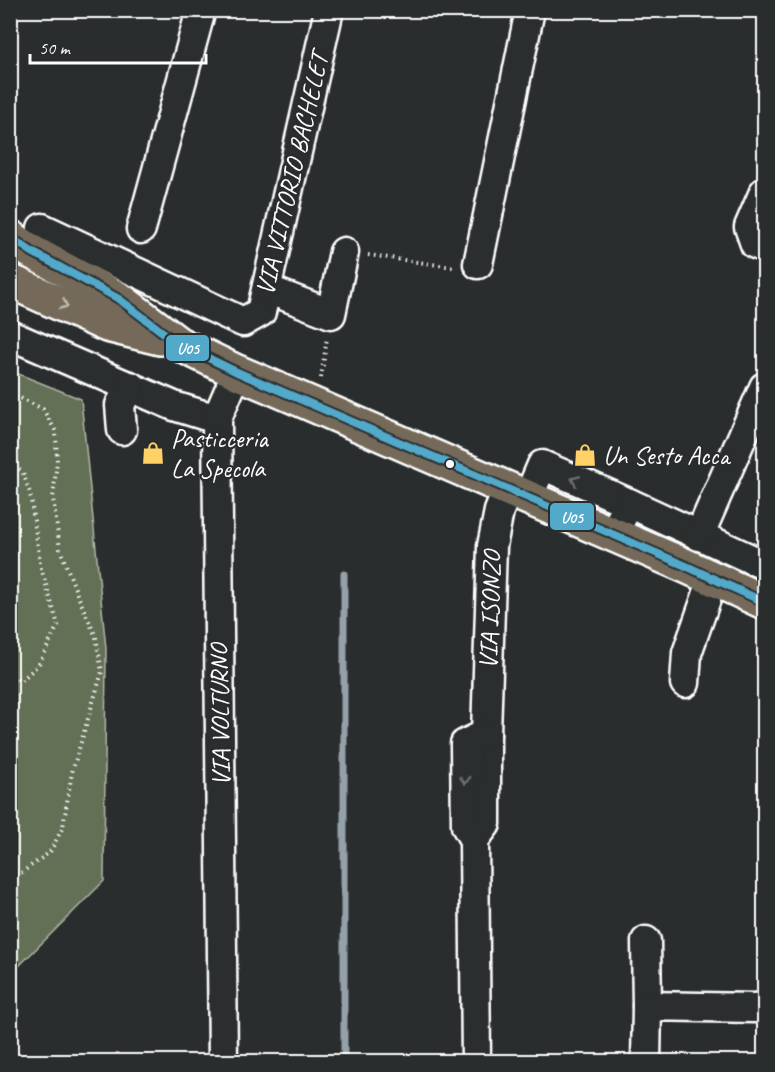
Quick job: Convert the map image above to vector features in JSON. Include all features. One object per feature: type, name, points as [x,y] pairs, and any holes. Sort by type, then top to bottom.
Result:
[{"type":"main road","points":[[10,237],[32,252],[119,299],[177,343]]},
{"type":"main road","points":[[10,281],[107,325],[177,343],[237,372],[765,602]]},
{"type":"street","points":[[141,228],[201,10]]},
{"type":"street","name":"VIA VITTORIO BACHELET","points":[[42,228],[243,322],[261,312],[329,10]]},
{"type":"street","points":[[466,266],[530,10]]},
{"type":"street","points":[[765,192],[749,227],[755,244],[765,248]]},
{"type":"street","points":[[267,289],[332,314],[344,252]]},
{"type":"street","points":[[10,335],[174,406],[217,418]]},
{"type":"street","name":"VIA VOLTURNO","points":[[223,1062],[217,418],[237,372]]},
{"type":"street","points":[[122,430],[120,405],[130,386]]},
{"type":"street","points":[[699,536],[765,387]]},
{"type":"street","name":"VIA ISONZO","points":[[476,1062],[474,840],[486,824],[486,734],[492,546],[499,511],[542,465],[629,503]]},
{"type":"street","points":[[613,536],[629,503],[765,565]]},
{"type":"street","points":[[685,683],[687,653],[713,579]]},
{"type":"street","points":[[646,941],[646,1062]]},
{"type":"street","points":[[647,1006],[754,1008],[765,1006]]},
{"type":"path","points":[[344,252],[466,266]]},
{"type":"path","points":[[319,388],[332,314]]},
{"type":"path","points":[[10,393],[43,409],[56,432],[57,461],[53,498],[60,549],[96,637],[102,672],[72,772],[63,827],[50,852],[10,881]]},
{"type":"path","points":[[10,461],[23,472],[30,493],[41,568],[58,625],[39,664],[21,681],[10,675]]},
{"type":"green space","points":[[11,371],[81,399],[106,649],[104,881],[11,974]]},
{"type":"waterway","points":[[344,574],[344,1062]]},
{"type":"transit line","name":"U05","points":[[10,237],[32,252],[119,299],[177,343],[237,372],[764,602]]},
{"type":"place","name":"Pasticceria La Specola","points":[[153,453]]},
{"type":"place","name":"Un Sesto Acca","points":[[585,455]]}]
